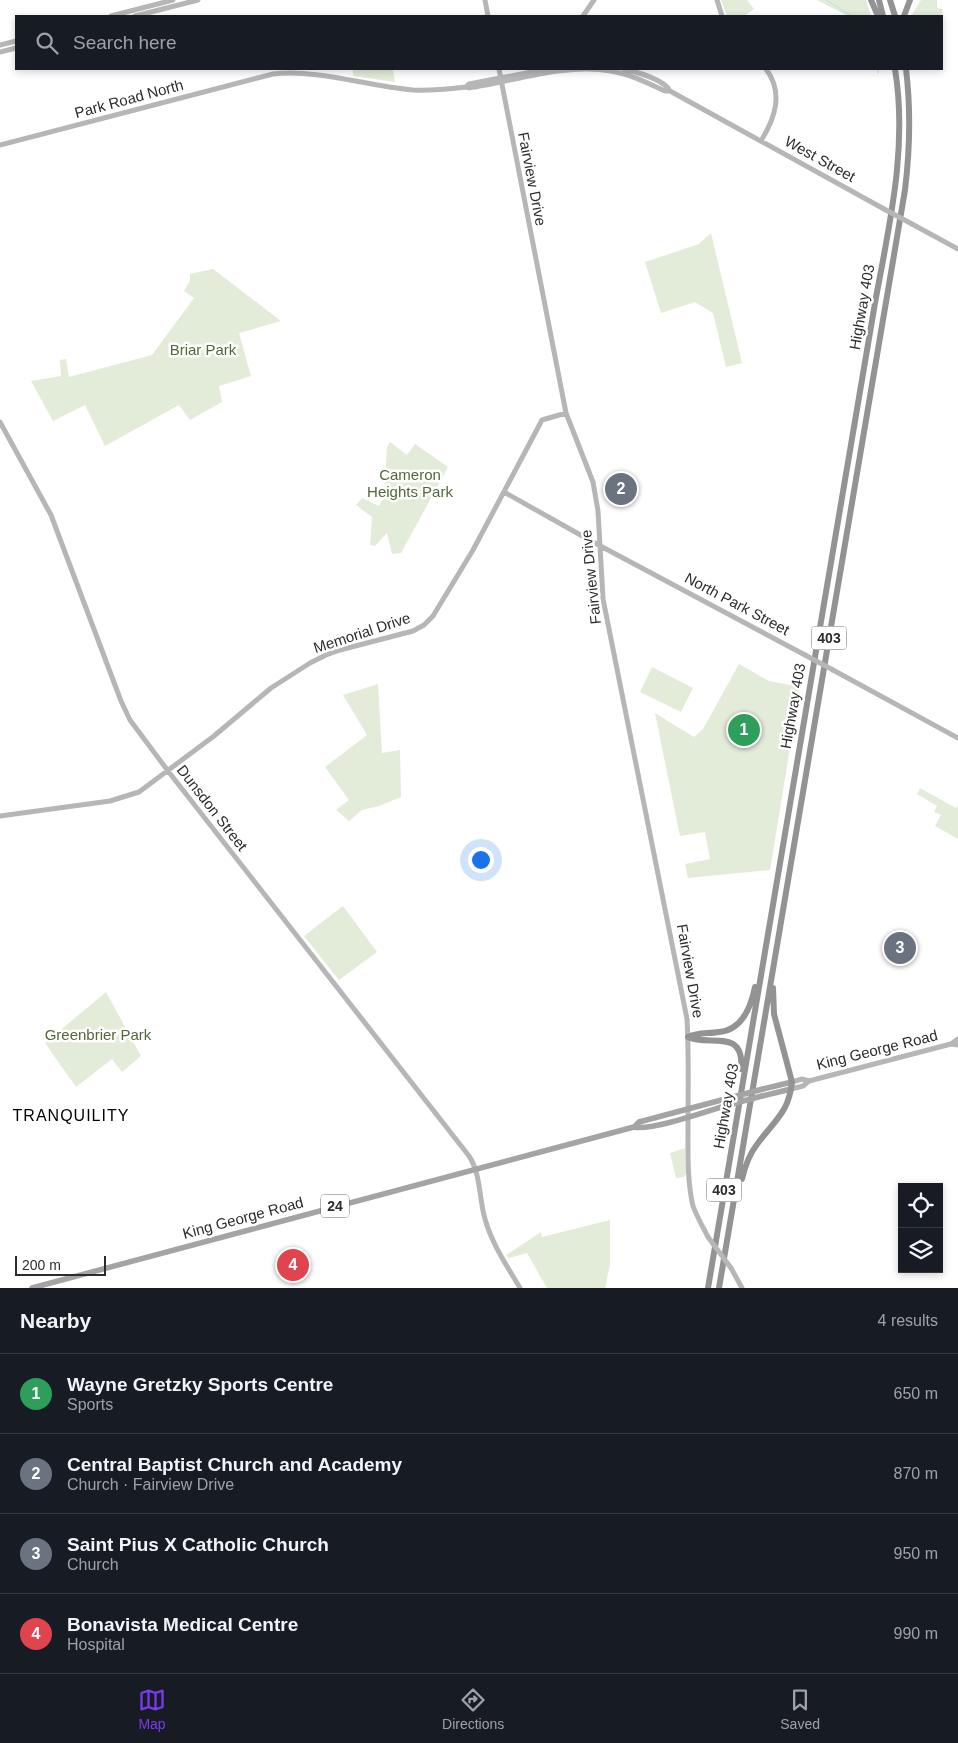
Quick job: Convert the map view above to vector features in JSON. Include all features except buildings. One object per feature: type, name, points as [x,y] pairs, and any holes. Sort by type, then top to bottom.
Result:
[{"type":"highway","points":[[871,0],[878,15]]},
{"type":"highway","points":[[879,0],[883,15]]},
{"type":"highway","points":[[890,0],[895,15]]},
{"type":"highway","points":[[904,15],[910,0]]},
{"type":"highway","name":"Highway 403","points":[[708,1288],[874,303],[896,186],[900,126],[895,70]]},
{"type":"highway","name":"Highway 403","points":[[719,1288],[905,190],[909,156],[910,120],[906,70]]},
{"type":"highway","points":[[741,1093],[742,1064],[740,1053],[734,1046],[728,1041],[694,1040],[688,1037],[694,1033],[730,1030],[745,1016],[754,991],[767,937]]},
{"type":"highway","points":[[733,1206],[749,1156],[783,1112],[788,1102],[791,1086],[774,1014],[772,994],[775,952]]},
{"type":"main road","points":[[115,15],[173,0]]},
{"type":"main road","points":[[139,15],[198,0]]},
{"type":"main road","points":[[485,0],[488,15]]},
{"type":"main road","points":[[584,15],[594,0]]},
{"type":"main road","points":[[717,0],[722,15]]},
{"type":"main road","points":[[0,45],[15,41]]},
{"type":"main road","points":[[0,52],[15,48]]},
{"type":"main road","name":"Fairview Drive","points":[[499,70],[528,226],[566,413],[593,482],[598,511],[603,599],[687,1019],[688,1155],[693,1206],[708,1237],[731,1268],[742,1288]]},
{"type":"main road","name":"West Street","points":[[293,72],[318,74],[413,90],[439,90],[561,70]]},
{"type":"main road","name":"West Street","points":[[594,70],[612,71],[642,80],[665,91],[670,91],[958,249]]},
{"type":"main road","name":"West Street","points":[[627,70],[655,79],[668,86],[670,91]]},
{"type":"main road","points":[[761,141],[772,122],[777,100],[772,79],[767,70]]},
{"type":"main road","name":"Park Road North","points":[[0,145],[272,74],[293,72]]},
{"type":"main road","name":"Memorial Drive","points":[[0,816],[110,801],[139,792],[214,736],[271,688],[310,663],[326,655],[413,631],[424,625],[434,616],[473,550],[542,420],[566,413]]},
{"type":"main road","name":"Dunsdon Street","points":[[0,422],[51,515],[121,701],[130,720],[469,1156],[475,1169],[485,1218],[492,1238],[520,1288]]},
{"type":"main road","name":"North Park Street","points":[[504,492],[600,546],[958,738]]},
{"type":"main road","name":"King George Road","points":[[634,1127],[640,1122],[688,1109],[762,1096],[791,1086],[802,1079],[809,1081],[951,1044],[958,1039]]},
{"type":"main road","name":"King George Road","points":[[951,1044],[958,1045]]},
{"type":"main road","name":"King George Road","points":[[32,1288],[634,1127],[641,1128],[688,1116],[763,1089],[791,1086]]},
{"type":"green space","points":[[721,0],[747,0],[754,9],[745,15],[727,15]]},
{"type":"green space","points":[[817,0],[866,0],[871,15],[846,15]]},
{"type":"green space","points":[[921,0],[937,0],[937,8],[943,9],[942,15],[912,15]]},
{"type":"green space","points":[[353,70],[393,70],[395,82],[353,76]]},
{"type":"green space","points":[[711,233],[742,363],[726,367],[713,313],[695,302],[661,313],[645,262],[699,244]]},
{"type":"green space","name":"Briar Park","points":[[213,269],[281,321],[239,333],[251,376],[219,386],[222,402],[190,420],[179,405],[105,446],[85,405],[53,421],[31,381],[61,376],[60,360],[66,359],[69,377],[152,355],[194,298],[184,291],[190,281],[190,274]]},
{"type":"green space","name":"Cameron Heights Park","points":[[390,442],[407,455],[415,444],[448,467],[401,553],[392,554],[387,533],[375,546],[370,545],[372,517],[356,505],[362,498],[379,506],[384,496],[387,447]]},
{"type":"green space","points":[[739,664],[769,681],[800,687],[770,870],[688,878],[685,864],[710,859],[705,832],[680,836],[655,713],[694,737],[703,729]]},
{"type":"green space","points":[[652,667],[693,688],[681,712],[640,692]]},
{"type":"green space","points":[[378,684],[382,753],[400,750],[401,797],[379,806],[362,810],[349,821],[336,810],[349,800],[325,767],[367,735],[343,695]]},
{"type":"green space","points":[[920,788],[956,808],[958,806],[958,839],[935,826],[941,815],[934,812],[937,806],[917,794]]},
{"type":"green space","points":[[343,906],[377,952],[339,980],[304,936]]},
{"type":"green space","name":"Greenbrier Park","points":[[106,992],[141,1056],[122,1072],[112,1059],[76,1087],[45,1043]]},
{"type":"green space","points":[[685,1148],[686,1174],[684,1177],[676,1178],[670,1153]]},
{"type":"green space","points":[[610,1220],[610,1265],[605,1288],[547,1288],[527,1253],[509,1258],[506,1255],[541,1232],[542,1237]]},
{"type":"waterway","points":[[826,0],[850,15]]},
{"type":"place","name":"Central Baptist Church and Academy","points":[[621,489]]},
{"type":"place","name":"Wayne Gretzky Sports Centre","points":[[744,730]]},
{"type":"place","name":"Saint Pius X Catholic Church","points":[[900,948]]},
{"type":"place","name":"Bonavista Medical Centre","points":[[293,1265]]},
{"type":"district","name":"TRANQUILITY","points":[[71,1115]]}]
